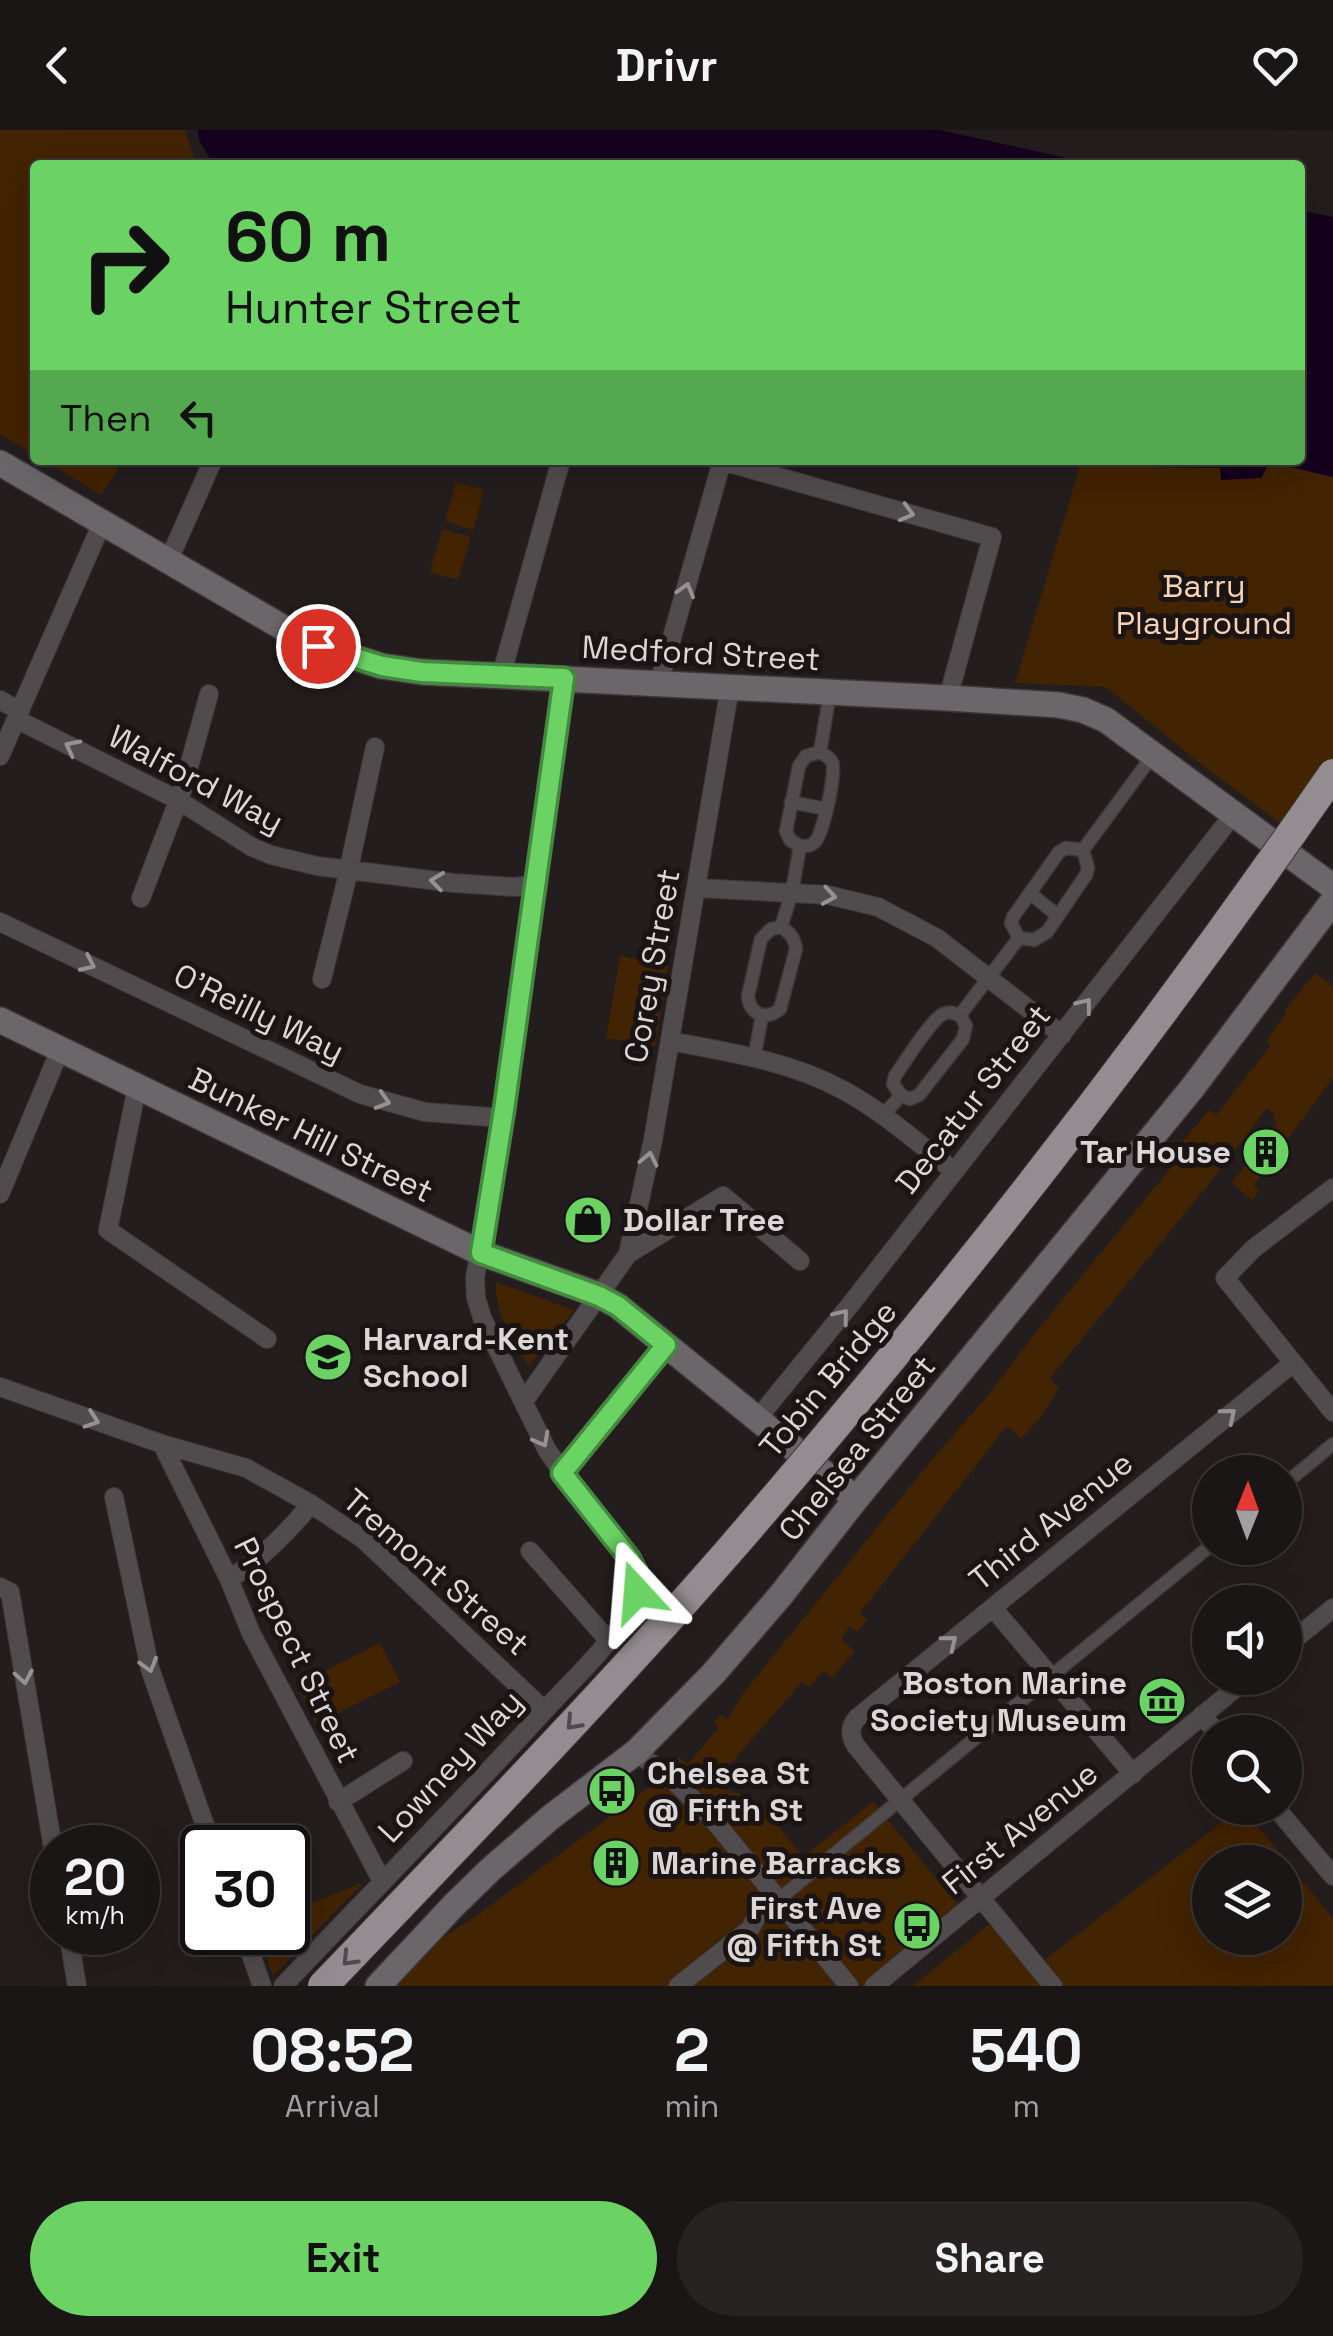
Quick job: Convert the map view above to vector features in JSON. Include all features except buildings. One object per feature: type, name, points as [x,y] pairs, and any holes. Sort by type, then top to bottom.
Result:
[{"type":"highway","name":"Tobin Bridge","points":[[606,1687],[853,1404],[1018,1198],[1211,945],[1333,773]]},
{"type":"highway","name":"Tobin Bridge","points":[[323,1986],[633,1658],[837,1424],[984,1244],[1156,1020],[1333,773]]},
{"type":"main road","name":"Medford Street","points":[[0,463],[306,641],[382,666],[422,672],[948,698],[1083,710],[1106,720],[1333,888]]},
{"type":"main road","name":"Chelsea Street","points":[[378,1986],[492,1869],[551,1817],[636,1752],[713,1674],[1193,1087],[1333,901]]},
{"type":"main road","name":"Bunker Hill Street","points":[[0,1020],[481,1253],[618,1306],[856,1499]]},
{"type":"street","points":[[168,562],[211,465]]},
{"type":"street","points":[[500,676],[560,465]]},
{"type":"street","points":[[659,683],[721,465]]},
{"type":"street","points":[[736,465],[992,537],[948,698]]},
{"type":"street","points":[[0,756],[102,523]]},
{"type":"street","points":[[564,678],[503,1118],[475,1278],[476,1298],[483,1320],[562,1473],[666,1345]]},
{"type":"street","name":"Corey Street","points":[[628,1254],[653,1140],[730,687]]},
{"type":"street","points":[[820,752],[830,693]]},
{"type":"street","points":[[141,898],[178,800],[209,694]]},
{"type":"street","name":"Walford Way","points":[[0,700],[17,715],[178,800],[259,850],[291,861],[349,870],[486,886],[534,884]]},
{"type":"street","points":[[322,980],[375,746]]},
{"type":"street","points":[[820,752],[833,763],[834,770],[826,810],[816,841],[800,846],[790,840],[786,830],[791,802],[801,761],[820,752]]},
{"type":"street","points":[[1083,850],[1153,754]]},
{"type":"street","points":[[791,802],[826,810]]},
{"type":"street","name":"Decatur Street","points":[[758,1418],[1233,815]]},
{"type":"street","points":[[781,927],[800,846]]},
{"type":"street","points":[[1019,938],[1011,923],[1059,852],[1066,848],[1083,850]]},
{"type":"street","points":[[1019,938],[1041,937],[1058,916],[1086,874],[1083,850]]},
{"type":"street","points":[[696,888],[828,895],[888,911],[937,938],[986,982],[1062,1034]]},
{"type":"street","points":[[1030,893],[1058,916]]},
{"type":"street","name":"O'Reilly Way","points":[[0,922],[360,1094],[425,1112],[503,1118]]},
{"type":"street","points":[[781,927],[790,932],[796,949],[780,1009],[762,1015],[754,1012],[748,996],[761,939],[771,928],[781,927]]},
{"type":"street","points":[[960,1016],[1019,938]]},
{"type":"street","points":[[943,1014],[960,1016],[966,1026],[963,1039],[919,1095],[910,1099],[901,1095],[893,1084],[895,1076],[934,1022],[943,1014]]},
{"type":"street","points":[[754,1059],[762,1015]]},
{"type":"street","points":[[670,1041],[792,1068],[833,1085],[954,1171]]},
{"type":"street","points":[[0,1194],[60,1050]]},
{"type":"street","points":[[136,1087],[108,1230],[267,1339]]},
{"type":"street","points":[[882,1117],[901,1095]]},
{"type":"street","points":[[1333,1188],[1253,1249],[1225,1278],[1333,1412]]},
{"type":"street","points":[[524,1400],[628,1254],[723,1196],[800,1262]]},
{"type":"street","name":"Third Avenue","points":[[900,1799],[851,1737],[857,1718],[1294,1364]]},
{"type":"street","name":"Tremont Street","points":[[0,1387],[162,1444],[246,1468],[311,1504],[363,1539],[544,1710]]},
{"type":"street","name":"Prospect Street","points":[[162,1444],[229,1579],[251,1633],[382,1881]]},
{"type":"street","points":[[1302,1470],[1333,1444]]},
{"type":"street","name":"Lowney Way","points":[[283,1986],[609,1640],[635,1596],[637,1573],[630,1559],[562,1473]]},
{"type":"street","points":[[114,1497],[150,1669],[205,1825]]},
{"type":"street","points":[[229,1579],[289,1531],[311,1504]]},
{"type":"street","points":[[530,1551],[609,1640]]},
{"type":"street","points":[[678,1986],[1192,1561]]},
{"type":"street","points":[[0,1587],[10,1592],[50,1825]]},
{"type":"street","points":[[992,1608],[1057,1672],[1133,1774]]},
{"type":"street","points":[[1302,1633],[1333,1608]]},
{"type":"street","name":"First Avenue","points":[[1202,1715],[1227,1695]]},
{"type":"street","name":"First Avenue","points":[[874,1986],[1192,1724]]},
{"type":"street","points":[[636,1752],[695,1799],[846,1985]]},
{"type":"street","points":[[338,1802],[403,1761]]},
{"type":"street","points":[[900,1799],[1052,1986]]},
{"type":"street","points":[[1290,1825],[1333,1876]]},
{"type":"street","points":[[72,1955],[77,1986]]},
{"type":"street","points":[[252,1955],[262,1986]]},
{"type":"green space","points":[[0,130],[185,130],[196,160],[30,160],[30,452],[0,434]]},
{"type":"green space","points":[[52,465],[121,465],[101,495]]},
{"type":"green space","name":"Barry Playground","points":[[1268,465],[1333,477],[1333,768],[1291,831],[1106,687],[1015,683],[1080,466],[1221,468],[1222,480],[1261,478]]},
{"type":"green space","points":[[456,482],[484,490],[473,530],[445,521]]},
{"type":"green space","points":[[442,529],[471,537],[458,580],[430,572]]},
{"type":"green space","points":[[620,956],[668,964],[655,1046],[606,1038]]},
{"type":"green space","points":[[1315,973],[1333,986],[1333,1078],[1254,1185],[1259,1191],[1252,1200],[1232,1183],[1277,1123],[1267,1108],[1050,1378],[1059,1388],[1043,1414],[1021,1439],[1007,1426],[860,1613],[867,1620],[857,1632],[849,1627],[841,1639],[855,1651],[832,1678],[823,1671],[810,1687],[802,1682],[712,1785],[756,1799],[803,1857],[873,1802],[964,1912],[873,1986],[370,1986],[475,1917],[658,1780],[678,1757],[688,1764],[719,1727],[714,1723],[720,1715],[728,1719],[744,1692],[1183,1153],[1178,1147],[1209,1110],[1216,1115],[1271,1045],[1266,1041]]},
{"type":"green space","points":[[496,1282],[574,1310],[529,1366],[502,1316]]},
{"type":"green space","points":[[380,1643],[400,1682],[316,1724],[296,1685]]},
{"type":"green space","points":[[1218,1825],[1257,1825],[1273,1845],[1192,1845]]},
{"type":"green space","points":[[1192,1845],[1192,1955],[1302,1955],[1302,1880],[1333,1918],[1333,1986],[913,1986],[993,1921],[1033,1969]]},
{"type":"green space","points":[[364,1882],[310,1938],[310,1904]]},
{"type":"green space","points":[[266,1955],[293,1955],[273,1976]]},
{"type":"shaded area","points":[[198,130],[940,130],[1075,160],[211,160],[199,140]]},
{"type":"shaded area","points":[[1305,211],[1333,217],[1333,477],[1283,465],[1305,465]]},
{"type":"shaded area","points":[[1268,465],[1261,478],[1221,480],[1220,468],[1080,466]]},
{"type":"place","name":"Tar House","points":[[1266,1152]]},
{"type":"place","name":"Dollar Tree","points":[[588,1220]]},
{"type":"place","name":"Harvard-Kent School","points":[[328,1357]]},
{"type":"place","name":"Boston Marine Society Museum","points":[[1162,1701]]},
{"type":"place","name":"Chelsea St @ Fifth St","points":[[612,1791]]},
{"type":"place","name":"Marine Barracks","points":[[616,1863]]},
{"type":"place","name":"First Ave @ Fifth St","points":[[917,1926]]},
{"type":"route","points":[[318,646],[382,666],[422,672],[564,678],[481,1253],[599,1296],[618,1306],[666,1345],[562,1473],[630,1559],[637,1573],[637,1592]]}]
